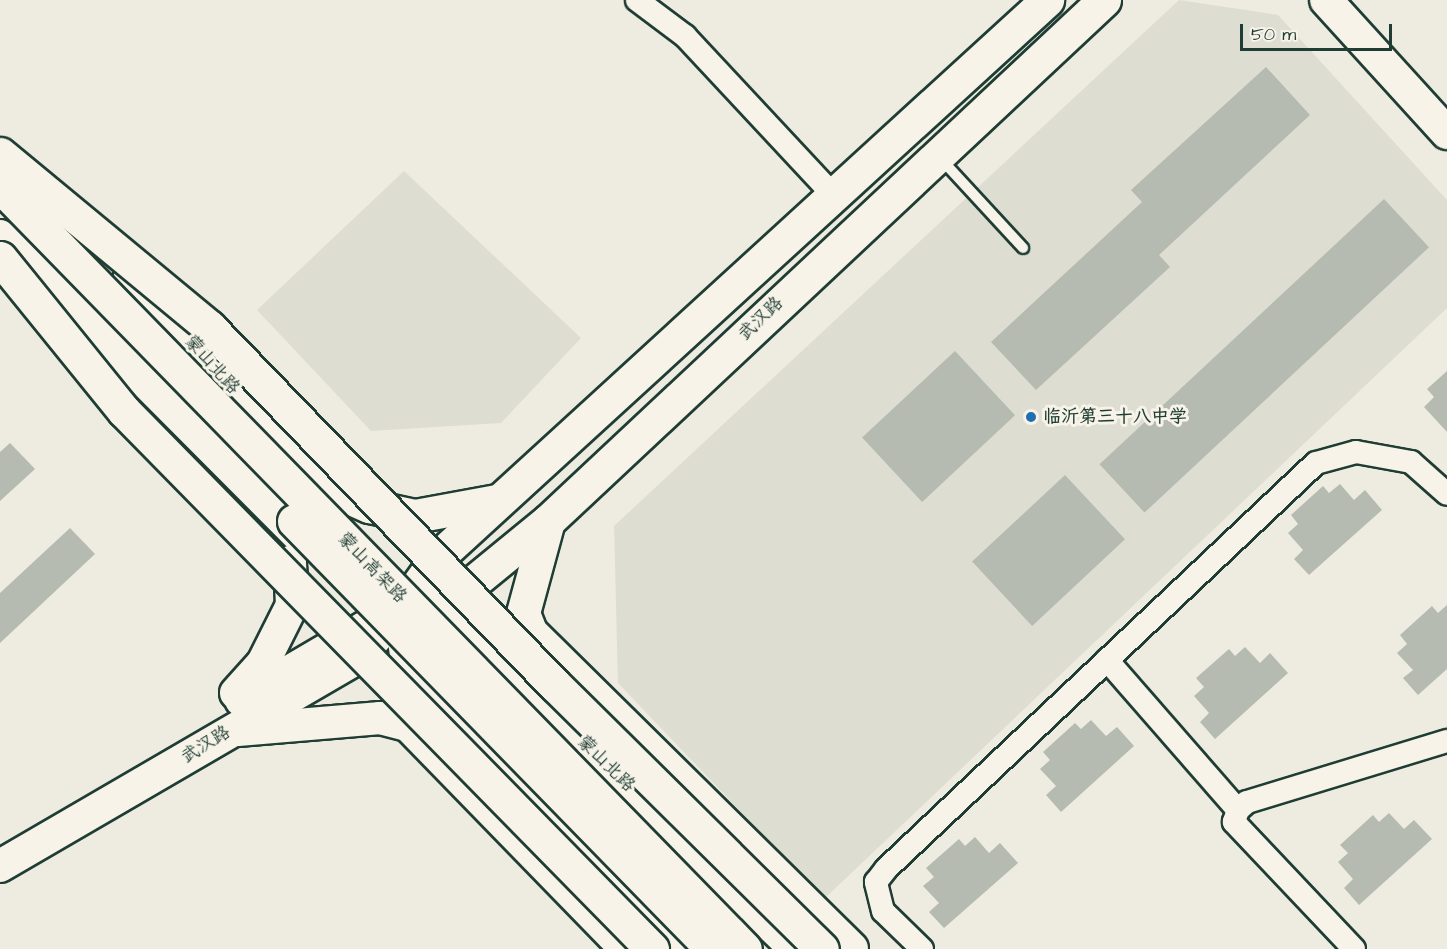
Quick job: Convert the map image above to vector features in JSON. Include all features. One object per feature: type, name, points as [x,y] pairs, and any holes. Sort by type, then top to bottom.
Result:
[{"type":"main road","name":"武汉路","points":[[0,843],[221,723],[358,658],[400,610],[437,558],[1047,0]]},
{"type":"main road","name":"武汉路","points":[[400,610],[471,584],[548,521],[937,154],[1104,0]]},
{"type":"main road","points":[[1326,0],[1447,133]]},
{"type":"main road","name":"蒙山北路","points":[[0,138],[298,463],[382,560],[400,610],[408,670],[478,748],[676,949]]},
{"type":"main road","points":[[0,154],[209,327],[556,686],[822,949]]},
{"type":"main road","name":"蒙山高架路","points":[[0,186],[745,949]]},
{"type":"main road","name":"蒙山高架路","points":[[0,219],[712,949]]},
{"type":"main road","name":"蒙山北路","points":[[0,236],[348,587],[400,610],[464,627],[795,949]]},
{"type":"main road","points":[[0,258],[124,411],[652,949]]},
{"type":"main road","points":[[298,463],[337,492],[415,516],[501,499]]},
{"type":"main road","points":[[221,723],[263,663],[292,605],[290,561],[253,489]]},
{"type":"main road","points":[[548,521],[523,613],[567,726]]},
{"type":"main road","points":[[528,630],[852,949]]},
{"type":"main road","points":[[221,723],[380,718],[406,723],[478,748]]},
{"type":"main road","name":"武汉路","points":[[0,866],[221,723]]},
{"type":"main road","points":[[406,723],[626,949]]},
{"type":"street","points":[[637,0],[685,36],[834,196]]},
{"type":"street","points":[[922,949],[883,911],[876,882],[1316,463],[1356,452],[1411,462],[1447,494]]},
{"type":"street","points":[[1107,660],[1238,810]]},
{"type":"street","points":[[1354,949],[1234,822],[1238,810],[1247,802],[1447,741]]},
{"type":"lane","points":[[937,154],[1023,249]]},
{"type":"shaded area","name":"临沂第三十八中学","points":[[1179,0],[1278,15],[1447,200],[1447,308],[824,899],[618,683],[614,526]]},
{"type":"shaded area","points":[[404,171],[581,338],[501,423],[371,431],[257,310]]},
{"type":"building","points":[[1266,67],[1310,115],[1159,255],[1170,267],[1036,390],[991,342],[1142,202],[1131,190]]},
{"type":"building","points":[[1384,199],[1429,247],[1145,513],[1100,464]]},
{"type":"building","points":[[955,351],[1015,415],[922,502],[862,438]]},
{"type":"building","points":[[1447,371],[1447,432],[1424,407],[1434,397],[1427,389]]},
{"type":"building","points":[[10,443],[35,469],[0,501],[0,452]]},
{"type":"building","points":[[1065,475],[1125,539],[1032,626],[972,562]]},
{"type":"building","points":[[1340,484],[1354,500],[1365,490],[1382,510],[1309,575],[1294,559],[1303,550],[1288,533],[1298,524],[1291,515],[1323,486],[1329,493]]},
{"type":"building","points":[[70,528],[95,554],[0,643],[0,593]]},
{"type":"building","points":[[1447,605],[1447,669],[1418,695],[1403,678],[1413,670],[1397,653],[1407,644],[1400,635],[1432,606],[1438,613]]},
{"type":"building","points":[[1245,647],[1260,663],[1270,653],[1288,673],[1215,739],[1200,722],[1209,713],[1194,696],[1204,687],[1196,678],[1229,649],[1235,656]]},
{"type":"building","points":[[1091,720],[1106,736],[1117,727],[1134,746],[1061,812],[1046,795],[1056,786],[1040,769],[1050,760],[1043,752],[1075,723],[1081,729]]},
{"type":"building","points":[[1389,813],[1404,829],[1414,820],[1432,839],[1359,905],[1344,888],[1353,879],[1338,862],[1348,853],[1340,845],[1373,815],[1379,822]]},
{"type":"building","points":[[975,837],[989,853],[1000,843],[1018,863],[944,928],[929,912],[939,903],[923,886],[934,877],[926,868],[959,839],[965,846]]},
{"type":"place","name":"临沂第三十八中学","points":[[1031,417]]}]
